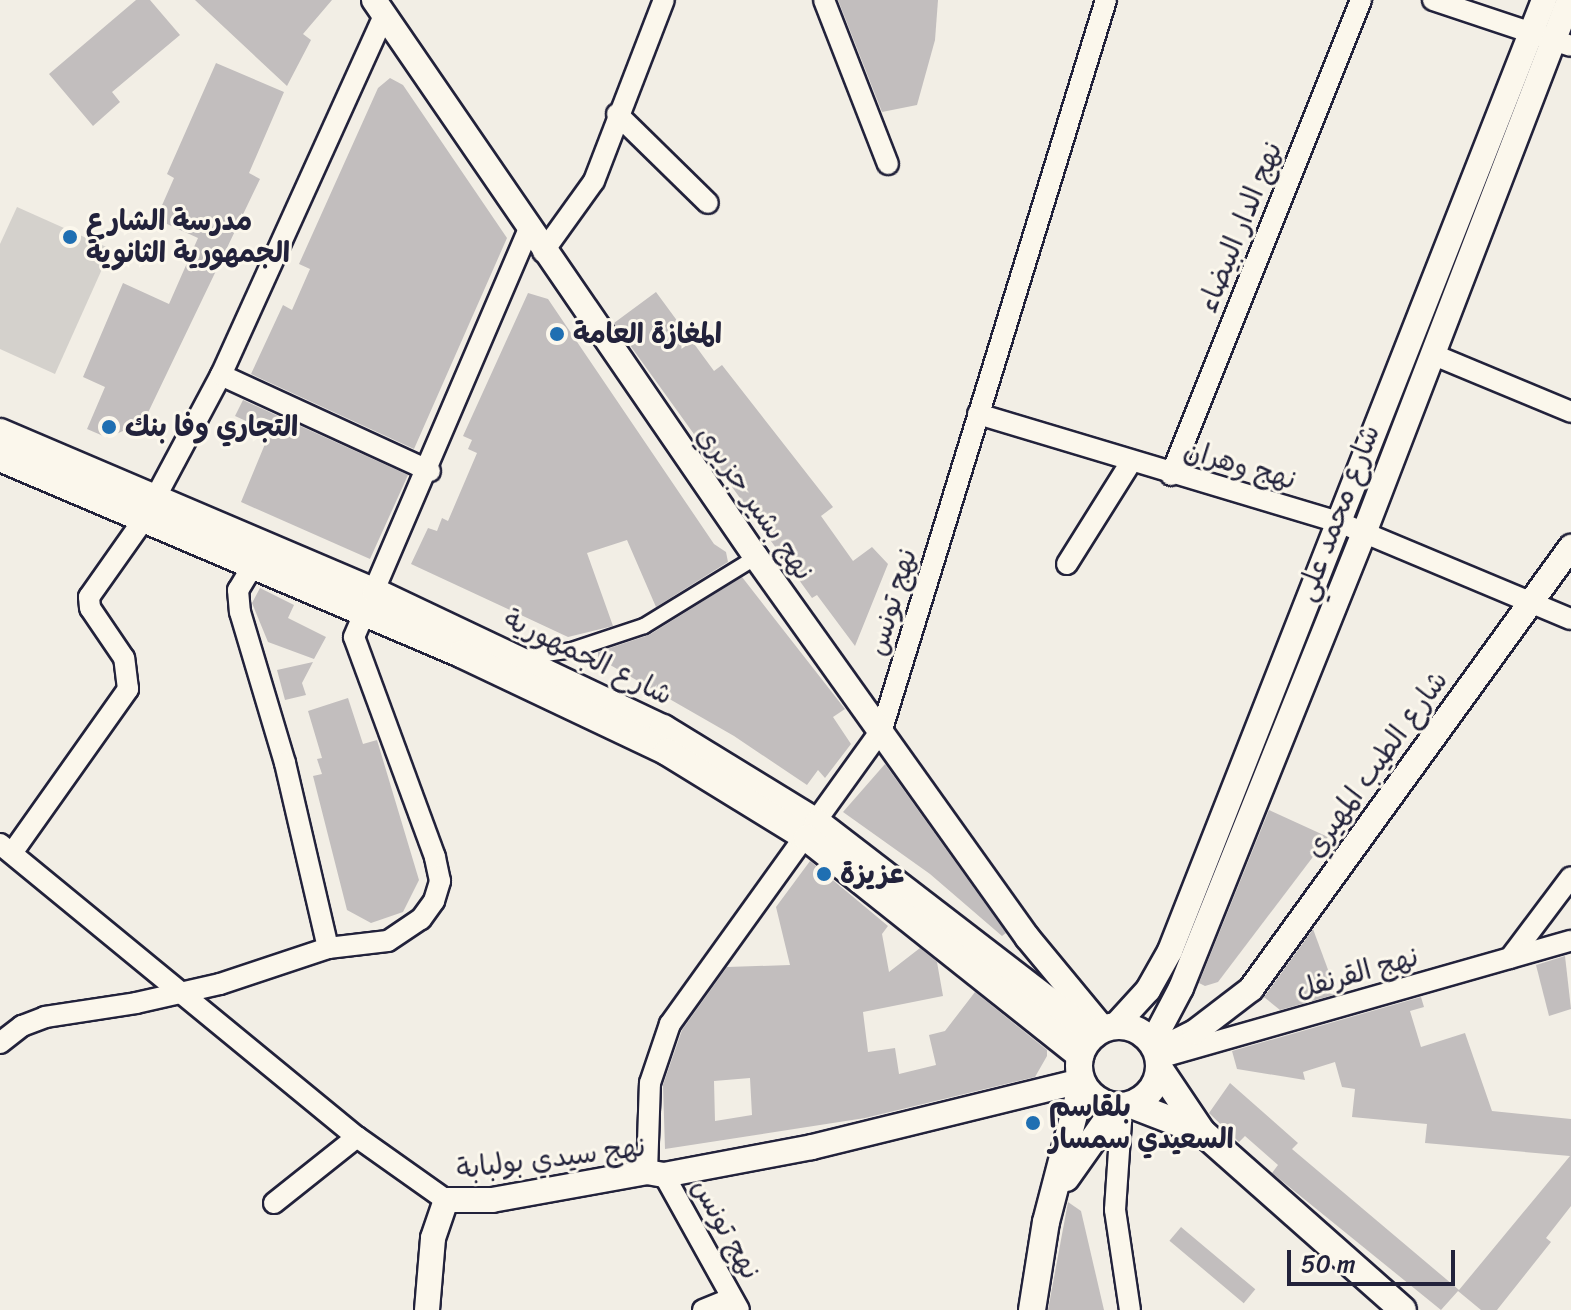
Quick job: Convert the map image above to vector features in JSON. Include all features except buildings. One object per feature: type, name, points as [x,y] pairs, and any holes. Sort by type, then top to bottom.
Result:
[{"type":"main road","name":"شارع الجمهورية","points":[[0,432],[150,508],[252,567],[461,654],[667,752],[812,830]]},
{"type":"main road","name":"شارع الجمهورية","points":[[0,458],[150,508],[376,592],[663,728],[812,830],[1092,1052]]},
{"type":"main road","points":[[1032,1310],[1042,1241],[1092,1052],[1129,1027],[1157,1055],[1202,1132],[1403,1310]]},
{"type":"main road","points":[[1092,1052],[1102,1103],[1123,1106],[1202,1132]]},
{"type":"main road","points":[[1057,1191],[1123,1106],[1151,1091],[1157,1055]]},
{"type":"street","points":[[543,252],[594,181],[617,114],[664,0]]},
{"type":"street","points":[[824,0],[888,164]]},
{"type":"street","name":"نهج تونس","points":[[736,1304],[655,1173],[650,1083],[670,1024],[882,729],[1106,0]]},
{"type":"street","name":"نهج الدار البيضاء","points":[[1171,475],[1361,0]]},
{"type":"street","points":[[1433,0],[1551,39]]},
{"type":"street","name":"شارع محمد علي","points":[[1157,1055],[1364,533],[1551,39],[1544,0]]},
{"type":"street","name":"شارع محمد علي","points":[[1092,1052],[1148,990],[1170,951],[1341,523],[1569,0]]},
{"type":"street","points":[[6,848],[128,689],[124,658],[88,602],[150,508],[221,375],[378,9]]},
{"type":"street","name":"نهج بشير جزيري","points":[[378,9],[756,557],[882,729],[1027,937],[1092,1052]]},
{"type":"street","points":[[617,114],[708,203]]},
{"type":"street","points":[[0,1043],[22,1026],[45,1017],[181,992],[328,948],[388,941],[405,933],[434,901],[440,881],[356,648],[356,625],[376,592],[430,471],[529,229]]},
{"type":"street","points":[[1432,354],[1571,412]]},
{"type":"street","points":[[221,375],[430,471]]},
{"type":"street","name":"نهج وهران","points":[[978,414],[1171,475],[1341,523],[1571,619]]},
{"type":"street","points":[[1067,564],[1131,462]]},
{"type":"street","name":"شارع الطيب المهيري","points":[[1157,1055],[1224,1012],[1251,989],[1571,547]]},
{"type":"street","points":[[520,658],[572,650],[644,626],[756,557]]},
{"type":"street","points":[[252,567],[238,590],[240,612],[285,763],[328,948]]},
{"type":"street","name":"نهج سيدي بولبابة","points":[[6,848],[357,1137],[446,1200],[492,1200],[917,1125],[1092,1052]]},
{"type":"street","points":[[1510,958],[1571,877]]},
{"type":"street","name":"نهج القرنفل","points":[[1157,1055],[1571,941]]},
{"type":"street","points":[[1123,1106],[1115,1210],[1130,1310]]},
{"type":"street","points":[[274,1203],[357,1137]]},
{"type":"street","points":[[427,1310],[433,1238],[446,1200]]},
{"type":"street","points":[[703,1310],[736,1304]]},
{"type":"shaded area","points":[[17,207],[111,249],[55,374],[0,349],[0,244]]},
{"type":"place","name":"مدرسة الشارع الجمهورية الثانوية","points":[[70,237]]},
{"type":"place","name":"المغازة العامة","points":[[557,334]]},
{"type":"place","name":"التجاري وفا بنك","points":[[109,427]]},
{"type":"place","name":"عزيزة","points":[[824,874]]},
{"type":"place","name":"بلقاسم السعيدي سمسار","points":[[1033,1123]]}]
